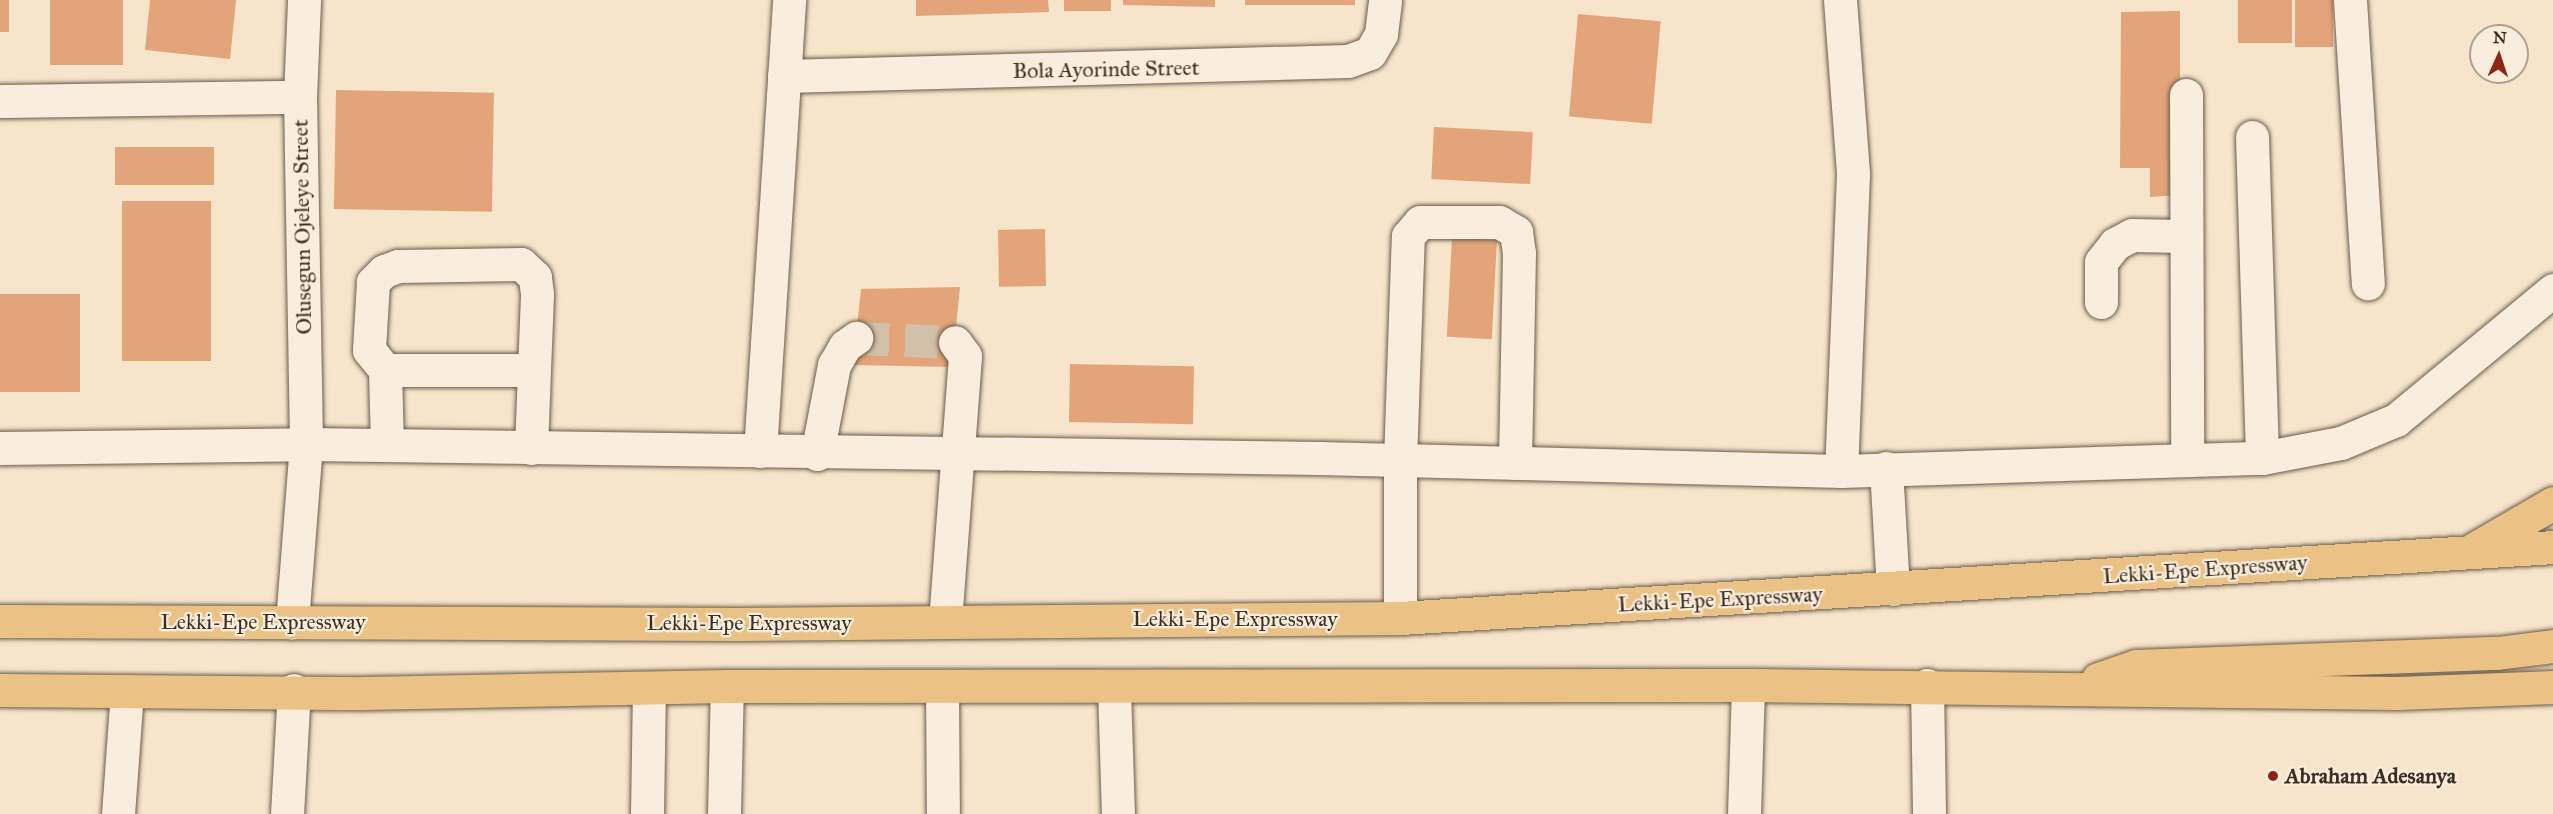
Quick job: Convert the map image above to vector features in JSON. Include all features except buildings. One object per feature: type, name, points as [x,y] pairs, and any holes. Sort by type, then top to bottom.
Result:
[{"type":"highway","points":[[2468,552],[2553,503]]},
{"type":"highway","name":"Lekki-Epe Expressway","points":[[0,621],[945,622],[1400,618],[2553,546]]},
{"type":"highway","points":[[2067,688],[2136,666],[2497,653],[2553,646]]},
{"type":"highway","points":[[0,690],[727,686],[1114,688],[1927,685],[2398,693],[2553,687]]},
{"type":"highway","points":[[2504,689],[2553,712]]},
{"type":"street","points":[[300,97],[304,0]]},
{"type":"street","points":[[760,452],[789,0]]},
{"type":"street","name":"Bola Ayorinde Street","points":[[784,76],[1348,61],[1370,53],[1382,34],[1385,0]]},
{"type":"street","points":[[1840,0],[1853,174],[1841,471]]},
{"type":"street","points":[[2350,0],[2368,283]]},
{"type":"street","points":[[2186,95],[2183,236],[2187,460]]},
{"type":"street","name":"Olusegun Ojeleye Street","points":[[0,100],[300,97],[306,444],[292,622]]},
{"type":"street","points":[[2252,137],[2262,458]]},
{"type":"street","points":[[1400,618],[1400,461],[1408,236],[1420,222],[1499,222],[1516,232],[1519,253],[1515,463]]},
{"type":"street","points":[[2101,302],[2102,262],[2115,244],[2132,235],[2183,236]]},
{"type":"street","points":[[387,445],[385,370],[369,350],[373,282],[384,270],[398,266],[521,264],[535,277],[537,294],[531,448]]},
{"type":"street","points":[[0,448],[387,445],[817,454],[1515,463],[1841,471],[2262,458],[2341,443],[2396,420],[2553,290]]},
{"type":"street","points":[[817,454],[834,365],[845,346],[856,338]]},
{"type":"street","points":[[945,622],[956,454],[966,356],[955,342]]},
{"type":"street","points":[[385,370],[534,370]]},
{"type":"street","points":[[1886,468],[1893,589]]},
{"type":"street","points":[[1744,814],[1748,685]]},
{"type":"street","points":[[1927,685],[1929,814]]},
{"type":"street","points":[[724,814],[727,686]]},
{"type":"street","points":[[942,686],[943,814]]},
{"type":"street","points":[[647,814],[649,688]]},
{"type":"street","points":[[1114,688],[1118,814]]},
{"type":"street","points":[[287,814],[294,690]]},
{"type":"street","points":[[118,814],[127,691]]},
{"type":"tunnel","points":[[856,338],[955,342]]},
{"type":"place","name":"Abraham Adesanya","points":[[2273,776]]}]
